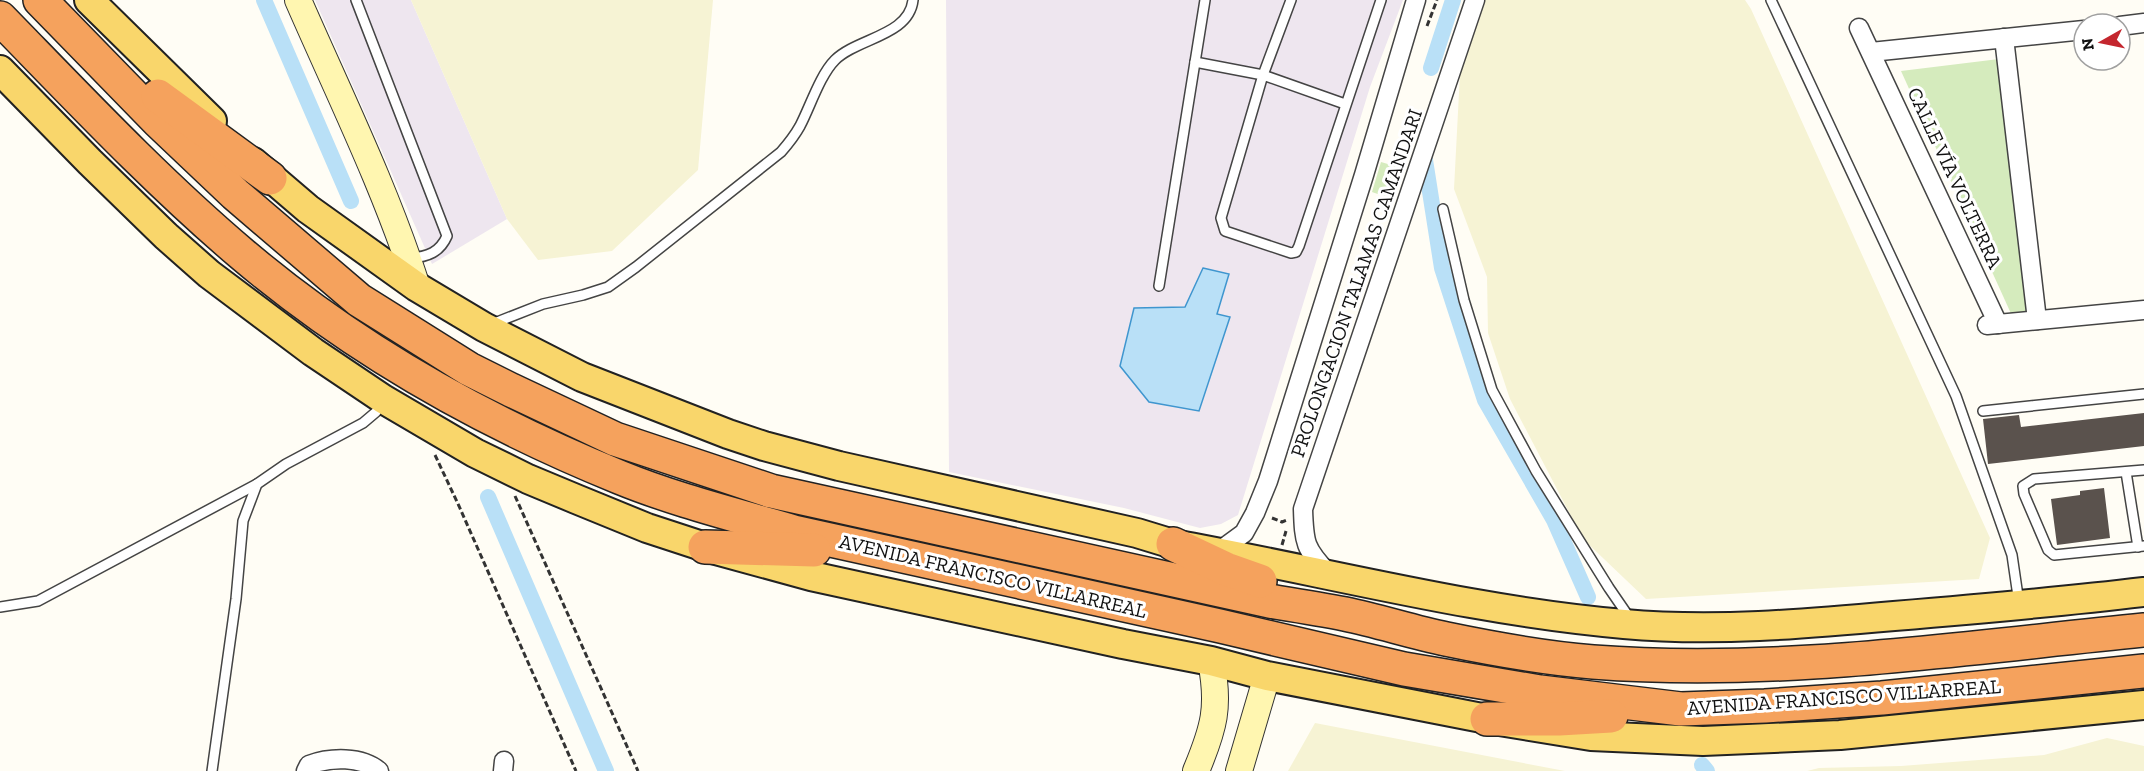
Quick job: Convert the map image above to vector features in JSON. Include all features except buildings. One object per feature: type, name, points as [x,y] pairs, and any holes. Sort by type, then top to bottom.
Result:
[{"type":"highway","name":"AVENIDA FRANCISCO VILLARREAL","points":[[40,0],[158,121],[235,194],[359,300],[468,369],[615,439],[771,491],[1269,601],[1346,614],[1445,639],[1542,657],[1593,662],[1691,666],[1766,665],[1875,658],[2144,630]]},
{"type":"highway","name":"AVENIDA FRANCISCO VILLARREAL","points":[[0,18],[176,196],[243,256],[328,320],[446,396],[508,428],[621,478],[794,532],[906,555],[1404,669],[1540,692],[1681,709],[1882,698],[2144,671]]},
{"type":"highway","points":[[87,49],[140,82],[270,178]]},
{"type":"highway","points":[[1173,544],[1227,569],[1346,614]]},
{"type":"highway","points":[[705,547],[805,549],[906,555]]},
{"type":"highway","points":[[2073,679],[2144,683]]},
{"type":"highway","points":[[1487,719],[1558,719],[1681,709]]},
{"type":"main road","points":[[89,0],[270,178],[308,209],[417,287],[484,327],[582,377],[728,434],[839,466],[1137,533],[1173,544],[1526,613],[1635,625],[1742,627],[2019,606],[2144,592]]},
{"type":"main road","name":"AVENIDA FRANCISCO VILLARREAL","points":[[0,69],[166,236],[209,274],[313,352],[429,427],[503,467],[647,528],[705,547],[811,576],[1211,661],[1267,676],[1487,719],[1591,736],[1704,741],[1840,735],[2144,705]]},
{"type":"street","points":[[298,0],[377,180],[417,287]]},
{"type":"street","points":[[1218,552],[1244,533],[1268,481],[1416,0]]},
{"type":"street","name":"PROLONGACION TALAMAS CAMANDARI","points":[[1330,575],[1312,556],[1304,538],[1303,509],[1474,0]]},
{"type":"street","name":"CALLE VÍA VOLTERRA","points":[[1859,28],[1992,324],[2144,310]]},
{"type":"street","points":[[1871,52],[2072,31]]},
{"type":"street","points":[[2004,38],[2037,320]]},
{"type":"street","points":[[1196,771],[1208,743],[1215,715],[1216,689],[1211,661]]},
{"type":"street","points":[[1239,771],[1267,676]]},
{"type":"street","points":[[306,771],[309,765],[327,760],[364,761],[379,771]]},
{"type":"lane","points":[[356,0],[447,236],[442,247],[434,252],[425,257],[408,258]]},
{"type":"lane","points":[[484,327],[543,304],[608,287],[636,267],[781,152],[799,128],[836,60],[895,28],[912,10],[913,0]]},
{"type":"lane","points":[[1159,286],[1205,0]]},
{"type":"lane","points":[[1291,0],[1263,75],[1221,218],[1225,231],[1291,253],[1296,252],[1381,0]]},
{"type":"lane","points":[[1771,0],[1956,396],[2012,555],[2019,606]]},
{"type":"lane","points":[[1195,62],[1263,75],[1345,104]]},
{"type":"lane","points":[[1443,209],[1464,300],[1492,390],[1536,471],[1609,588],[1635,625]]},
{"type":"lane","points":[[1983,411],[2144,394]]},
{"type":"lane","points":[[0,607],[38,601],[257,484],[286,464],[363,423],[376,412],[383,399]]},
{"type":"lane","points":[[2126,472],[2139,515],[2141,546],[2054,555],[2048,550],[2024,495],[2023,486],[2034,479],[2144,470]]},
{"type":"lane","points":[[212,771],[237,599],[243,521],[257,484]]},
{"type":"path","points":[[429,427],[430,446],[459,506],[576,771]]},
{"type":"path","points":[[503,467],[638,771]]},
{"type":"shaded area","points":[[315,0],[411,0],[507,219],[432,264]]},
{"type":"shaded area","points":[[411,0],[713,0],[698,170],[612,251],[538,260],[507,219]]},
{"type":"shaded area","points":[[946,0],[1403,0],[1370,87],[1238,515],[1221,524],[1200,528],[1124,508],[949,472]]},
{"type":"shaded area","points":[[1483,0],[1745,0],[1990,538],[1979,579],[1646,599],[1583,539],[1510,399],[1488,333],[1487,277],[1454,189],[1461,54]]},
{"type":"shaded area","points":[[1315,723],[1565,771],[1288,771]]},
{"type":"shaded area","points":[[2107,738],[2144,746],[2144,771],[1807,771],[1819,768],[1901,766],[2044,755]]},
{"type":"green space","points":[[1999,59],[2027,317],[2013,318],[1901,71]]},
{"type":"green space","points":[[1381,162],[1398,167],[1389,198],[1372,192]]},
{"type":"water","points":[[1203,268],[1229,274],[1217,314],[1230,317],[1199,411],[1149,402],[1120,366],[1134,308],[1185,307]]},
{"type":"waterway","points":[[264,0],[351,201]]},
{"type":"waterway","points":[[1431,68],[1453,0]]},
{"type":"waterway","points":[[1425,160],[1442,268],[1485,400],[1554,520],[1588,597]]},
{"type":"waterway","points":[[488,497],[606,771]]},
{"type":"waterway","points":[[1702,765],[1707,771]]}]
